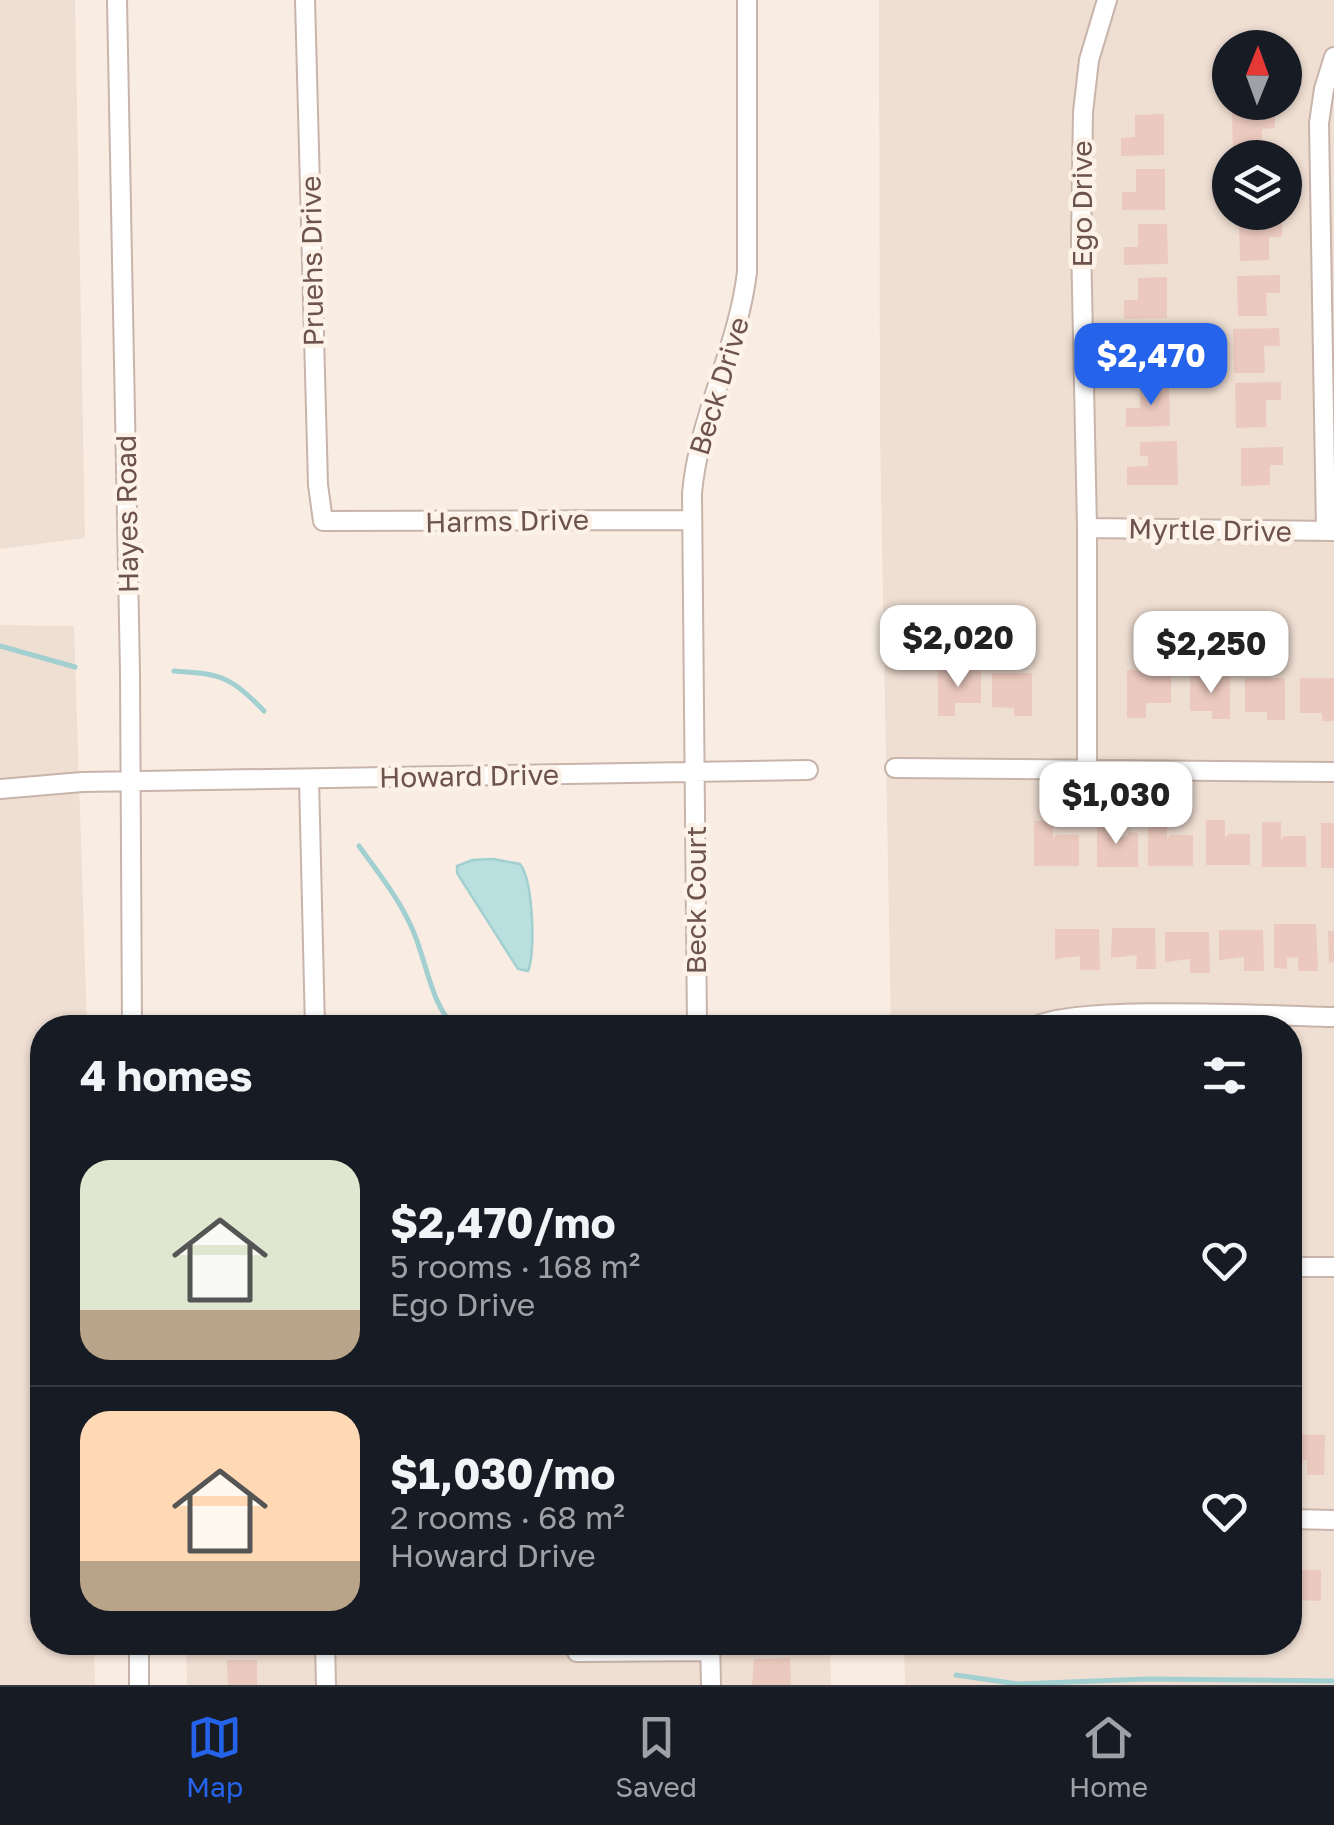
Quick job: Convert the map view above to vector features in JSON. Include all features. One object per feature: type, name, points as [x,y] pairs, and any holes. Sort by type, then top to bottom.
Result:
[{"type":"street","name":"Hayes Road","points":[[117,0],[132,1015]]},
{"type":"street","name":"Pruehs Drive","points":[[305,0],[318,485],[323,521]]},
{"type":"street","name":"Beck Drive","points":[[695,772],[692,520],[699,442],[743,305],[747,272],[747,0]]},
{"type":"street","name":"Ego Drive","points":[[1087,770],[1083,112],[1089,60],[1107,0]]},
{"type":"street","points":[[1330,531],[1319,124],[1334,56]]},
{"type":"street","name":"Harms Drive","points":[[323,521],[692,520]]},
{"type":"street","name":"Myrtle Drive","points":[[1087,528],[1330,531]]},
{"type":"street","points":[[896,768],[1334,772]]},
{"type":"street","name":"Howard Drive","points":[[0,789],[130,781],[808,770]]},
{"type":"street","name":"Beck Court","points":[[695,772],[697,1015]]},
{"type":"street","points":[[310,779],[315,1015]]},
{"type":"street","points":[[1091,1015],[1177,1015]]},
{"type":"street","points":[[1302,1017],[1334,1017]]},
{"type":"street","points":[[1302,1267],[1334,1268]]},
{"type":"street","points":[[1302,1519],[1334,1520]]},
{"type":"street","points":[[138,1655],[139,1685]]},
{"type":"street","points":[[325,1655],[326,1685]]},
{"type":"street","points":[[710,1655],[711,1685]]},
{"type":"shaded area","points":[[0,0],[75,0],[85,538],[0,549]]},
{"type":"shaded area","points":[[879,0],[1334,0],[1334,1685],[905,1685],[904,1655],[1302,1655],[1302,1015],[891,1015],[880,435]]},
{"type":"shaded area","points":[[0,625],[74,626],[87,1015],[30,1015],[30,1655],[94,1655],[95,1685],[0,1685]]},
{"type":"shaded area","points":[[186,1655],[830,1655],[831,1685],[187,1685]]},
{"type":"water","points":[[472,860],[520,864],[524,872],[532,917],[528,971],[518,969],[457,873],[457,866]]},
{"type":"building","points":[[1164,114],[1164,155],[1121,156],[1121,138],[1135,137],[1135,115]]},
{"type":"building","points":[[1232,120],[1275,120],[1275,128],[1262,129],[1262,140],[1233,140]]},
{"type":"building","points":[[1136,169],[1165,169],[1165,210],[1122,210],[1122,192],[1136,192]]},
{"type":"building","points":[[1138,224],[1167,224],[1168,264],[1124,265],[1124,247],[1138,247]]},
{"type":"building","points":[[1239,230],[1282,230],[1282,237],[1269,237],[1269,260],[1240,261]]},
{"type":"building","points":[[1280,275],[1280,293],[1266,293],[1267,316],[1238,316],[1237,276]]},
{"type":"building","points":[[1167,277],[1167,318],[1124,319],[1124,300],[1138,300],[1138,278]]},
{"type":"building","points":[[1279,328],[1280,346],[1264,346],[1265,373],[1234,373],[1233,329]]},
{"type":"building","points":[[1139,331],[1168,331],[1169,372],[1125,372],[1125,354],[1140,354]]},
{"type":"building","points":[[1281,382],[1281,400],[1266,400],[1266,427],[1236,428],[1235,383]]},
{"type":"building","points":[[1169,385],[1170,426],[1126,427],[1126,408],[1140,408],[1140,386]]},
{"type":"building","points":[[1177,441],[1178,485],[1127,485],[1127,467],[1148,466],[1148,456],[1140,456],[1140,442]]},
{"type":"building","points":[[1283,447],[1283,465],[1270,465],[1270,485],[1241,486],[1241,448]]},
{"type":"building","points":[[938,670],[981,670],[981,703],[955,703],[955,716],[938,716]]},
{"type":"building","points":[[1127,670],[1171,670],[1171,703],[1146,703],[1146,718],[1127,718]]},
{"type":"building","points":[[992,673],[1032,673],[1032,716],[1014,716],[1014,708],[992,707]]},
{"type":"building","points":[[1190,676],[1230,677],[1230,719],[1212,719],[1212,711],[1190,711]]},
{"type":"building","points":[[1245,678],[1285,678],[1285,720],[1267,720],[1267,712],[1245,712]]},
{"type":"building","points":[[1300,678],[1334,678],[1334,721],[1322,721],[1322,713],[1300,713]]},
{"type":"building","points":[[1206,820],[1225,820],[1225,838],[1228,834],[1250,834],[1250,865],[1206,865]]},
{"type":"building","points":[[1034,821],[1053,821],[1053,839],[1056,835],[1079,835],[1079,866],[1034,866]]},
{"type":"building","points":[[1097,821],[1116,821],[1116,839],[1128,832],[1138,833],[1138,867],[1097,867]]},
{"type":"building","points":[[1148,821],[1167,821],[1167,839],[1170,835],[1193,835],[1193,866],[1148,866]]},
{"type":"building","points":[[1262,822],[1281,822],[1281,840],[1284,836],[1306,836],[1306,867],[1262,867]]},
{"type":"building","points":[[1321,823],[1334,823],[1334,868],[1321,868]]},
{"type":"building","points":[[1274,924],[1316,924],[1318,971],[1298,971],[1298,957],[1287,958],[1287,969],[1274,968]]},
{"type":"building","points":[[1112,928],[1155,928],[1156,969],[1136,969],[1137,955],[1111,958]]},
{"type":"building","points":[[1055,929],[1099,929],[1100,970],[1080,970],[1080,956],[1055,959]]},
{"type":"building","points":[[1219,930],[1263,930],[1264,971],[1244,971],[1244,957],[1219,960]]},
{"type":"building","points":[[1328,931],[1334,931],[1334,962],[1329,963]]},
{"type":"building","points":[[1165,932],[1209,932],[1210,973],[1190,973],[1190,959],[1165,962]]},
{"type":"building","points":[[1302,1434],[1325,1435],[1324,1475],[1307,1475],[1307,1460],[1302,1464]]},
{"type":"building","points":[[1302,1570],[1321,1570],[1321,1601],[1302,1600]]},
{"type":"building","points":[[790,1658],[791,1685],[752,1685],[754,1659]]},
{"type":"building","points":[[227,1660],[257,1660],[257,1685],[228,1685]]},
{"type":"waterway","points":[[0,646],[75,667]]},
{"type":"waterway","points":[[174,671],[224,679],[264,711]]},
{"type":"waterway","points":[[359,846],[406,915],[445,1015]]},
{"type":"waterway","points":[[956,1675],[1018,1684],[1147,1679],[1334,1681]]}]
